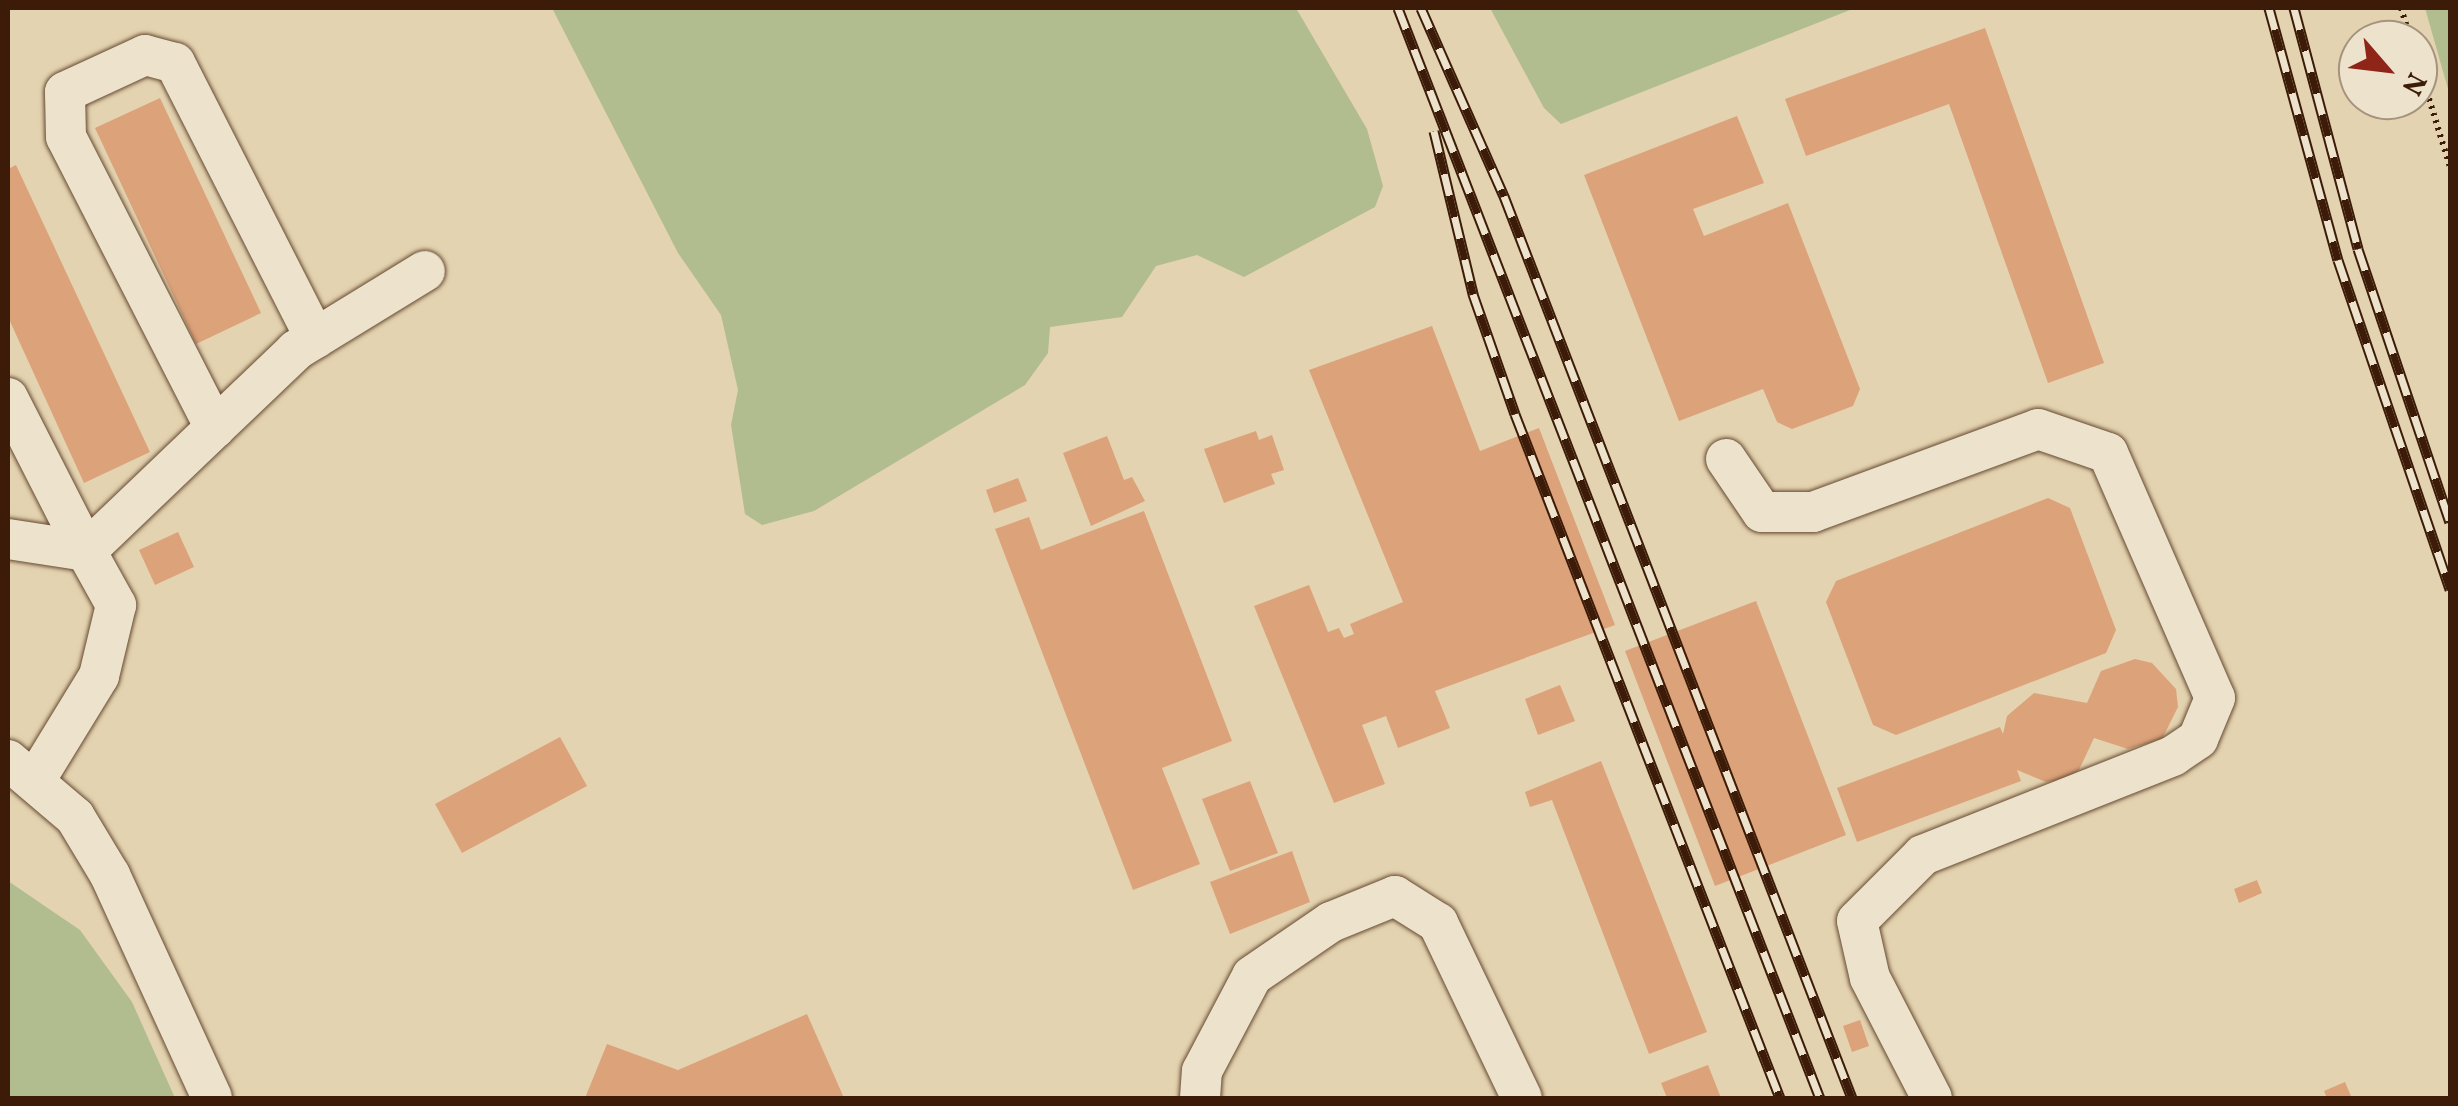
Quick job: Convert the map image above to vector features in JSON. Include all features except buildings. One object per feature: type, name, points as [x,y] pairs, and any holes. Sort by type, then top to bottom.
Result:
[{"type":"street","points":[[214,428],[66,137],[65,92],[145,55],[176,63],[315,338]]},
{"type":"street","points":[[86,551],[315,338],[424,271]]},
{"type":"street","points":[[8,398],[116,604],[99,676],[22,769],[74,817],[110,875],[212,1098]]},
{"type":"street","points":[[1726,459],[1762,512],[1813,512],[2038,429],[2108,452],[2215,698],[2198,739],[2173,756],[1923,855],[1857,921],[1870,978],[1932,1098]]},
{"type":"street","points":[[8,539],[86,551]]},
{"type":"street","points":[[1200,1098],[1202,1071],[1252,976],[1331,922],[1396,896],[1438,923],[1522,1098]]},
{"type":"path","points":[[2436,120],[2450,166]]},
{"type":"green space","points":[[552,8],[1296,8],[1367,129],[1383,186],[1375,207],[1244,277],[1197,255],[1156,266],[1122,317],[1050,327],[1048,353],[1025,385],[814,511],[762,525],[745,514],[731,425],[738,390],[721,315],[678,253]]},
{"type":"green space","points":[[1490,8],[1855,8],[1561,124],[1544,108]]},
{"type":"green space","points":[[2425,8],[2450,8],[2450,96],[2438,54],[2438,20],[2428,20]]},
{"type":"green space","points":[[8,881],[80,930],[132,1002],[175,1098],[8,1098]]},
{"type":"railway","points":[[1398,8],[1820,1098]]},
{"type":"railway","points":[[1421,8],[1504,196],[1852,1098]]},
{"type":"railway","points":[[2269,8],[2338,260],[2450,589]]},
{"type":"railway","points":[[2294,8],[2358,249],[2450,522]]},
{"type":"railway","points":[[1434,131],[1473,294],[1515,414],[1780,1098]]}]
